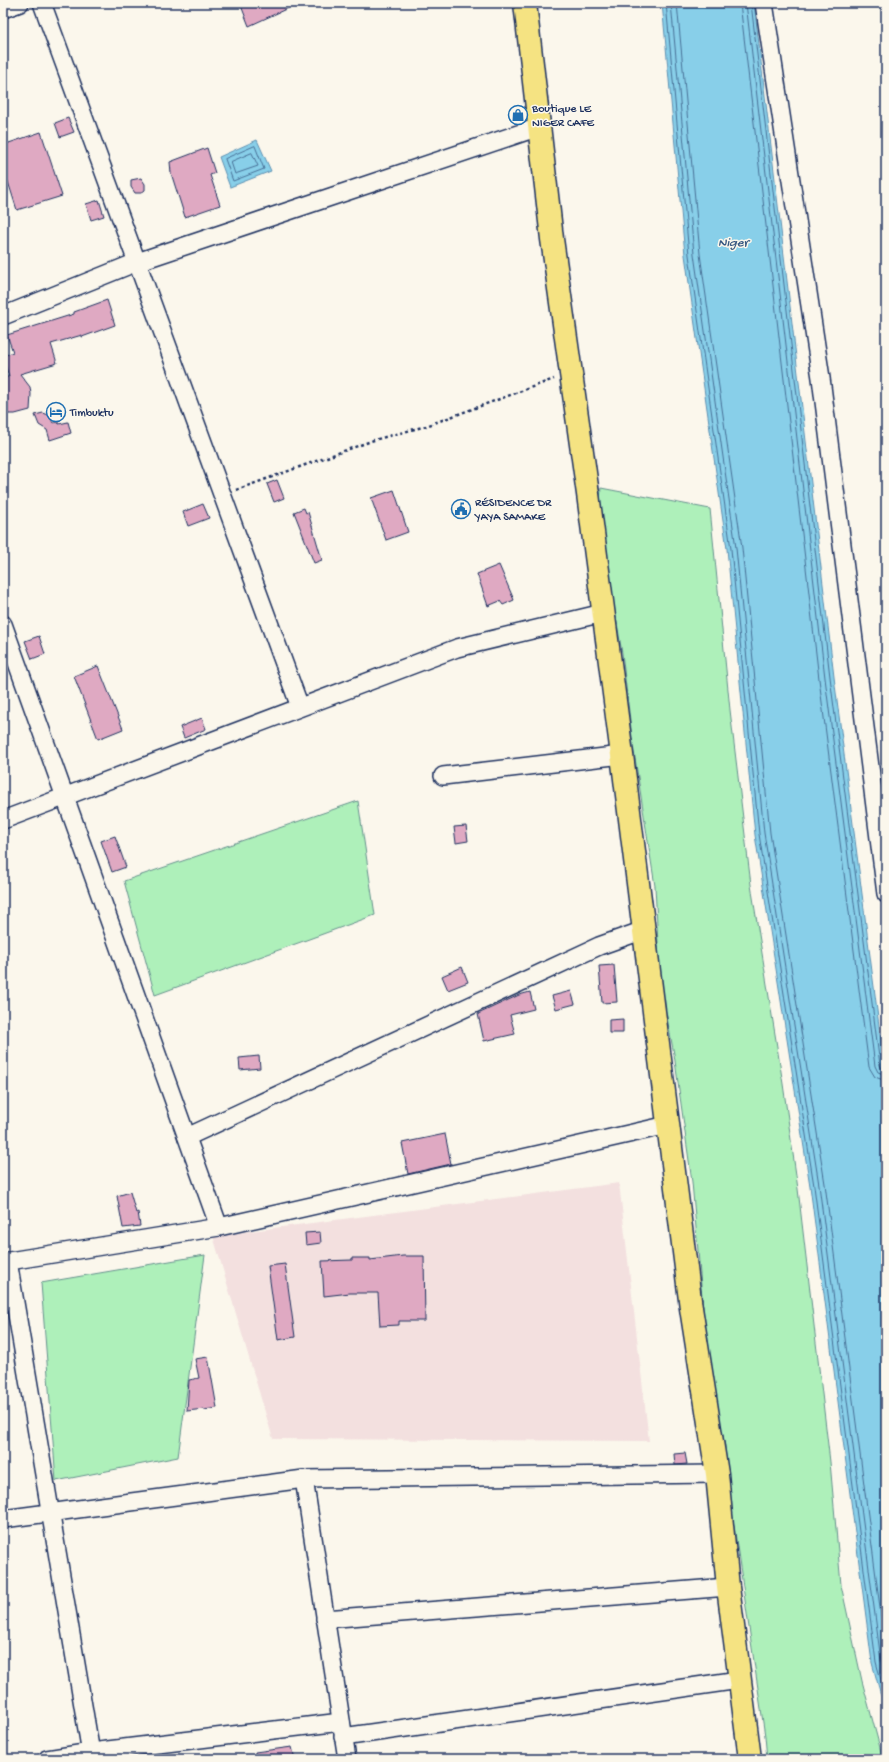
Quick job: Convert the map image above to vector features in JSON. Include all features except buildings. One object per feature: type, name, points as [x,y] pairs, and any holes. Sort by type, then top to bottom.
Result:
[{"type":"main road","points":[[526,3],[552,239],[622,755],[691,1308],[717,1474],[728,1587],[750,1759]]},
{"type":"street","points":[[3,9],[20,3]]},
{"type":"street","points":[[42,3],[300,707]]},
{"type":"street","points":[[764,3],[821,378],[886,894]]},
{"type":"street","points":[[3,316],[137,262],[539,127]]},
{"type":"street","points":[[3,820],[457,648],[603,613]]},
{"type":"street","points":[[3,624],[219,1228]]},
{"type":"street","points":[[443,776],[622,755]]},
{"type":"street","points":[[187,1137],[599,946],[644,930]]},
{"type":"street","points":[[92,1755],[5,1261],[219,1228],[668,1125]]},
{"type":"street","points":[[3,1519],[304,1479],[717,1474]]},
{"type":"street","points":[[304,1479],[347,1759]]},
{"type":"street","points":[[325,1619],[728,1587]]},
{"type":"street","points":[[48,1759],[342,1729],[739,1680]]},
{"type":"path","points":[[223,496],[374,440],[426,426],[502,399],[571,372]]},
{"type":"shaded area","points":[[619,1183],[649,1441],[273,1439],[213,1236]]},
{"type":"green space","points":[[601,488],[710,509],[730,710],[751,885],[783,1084],[798,1189],[830,1462],[841,1585],[862,1681],[883,1759],[767,1759],[765,1736],[728,1485],[725,1446],[707,1354],[692,1182],[674,1054],[660,982],[655,886],[633,745],[622,653],[599,515]]},
{"type":"green space","points":[[358,801],[375,915],[155,995],[124,881]]},
{"type":"green space","points":[[205,1255],[178,1457],[56,1481],[41,1283]]},
{"type":"water","name":"Niger","points":[[662,3],[754,3],[834,677],[886,1080],[886,1713],[872,1663],[810,1186],[755,835],[727,549],[685,255]]},
{"type":"water","points":[[257,140],[271,171],[230,187],[219,157]]},
{"type":"place","name":"Boutique LE NIGER CAFE","points":[[518,115]]},
{"type":"place","name":"Timbuktu","points":[[56,412]]},
{"type":"place","name":"RÉSIDENCE DR YAYA SAMAKE","points":[[461,509]]}]
